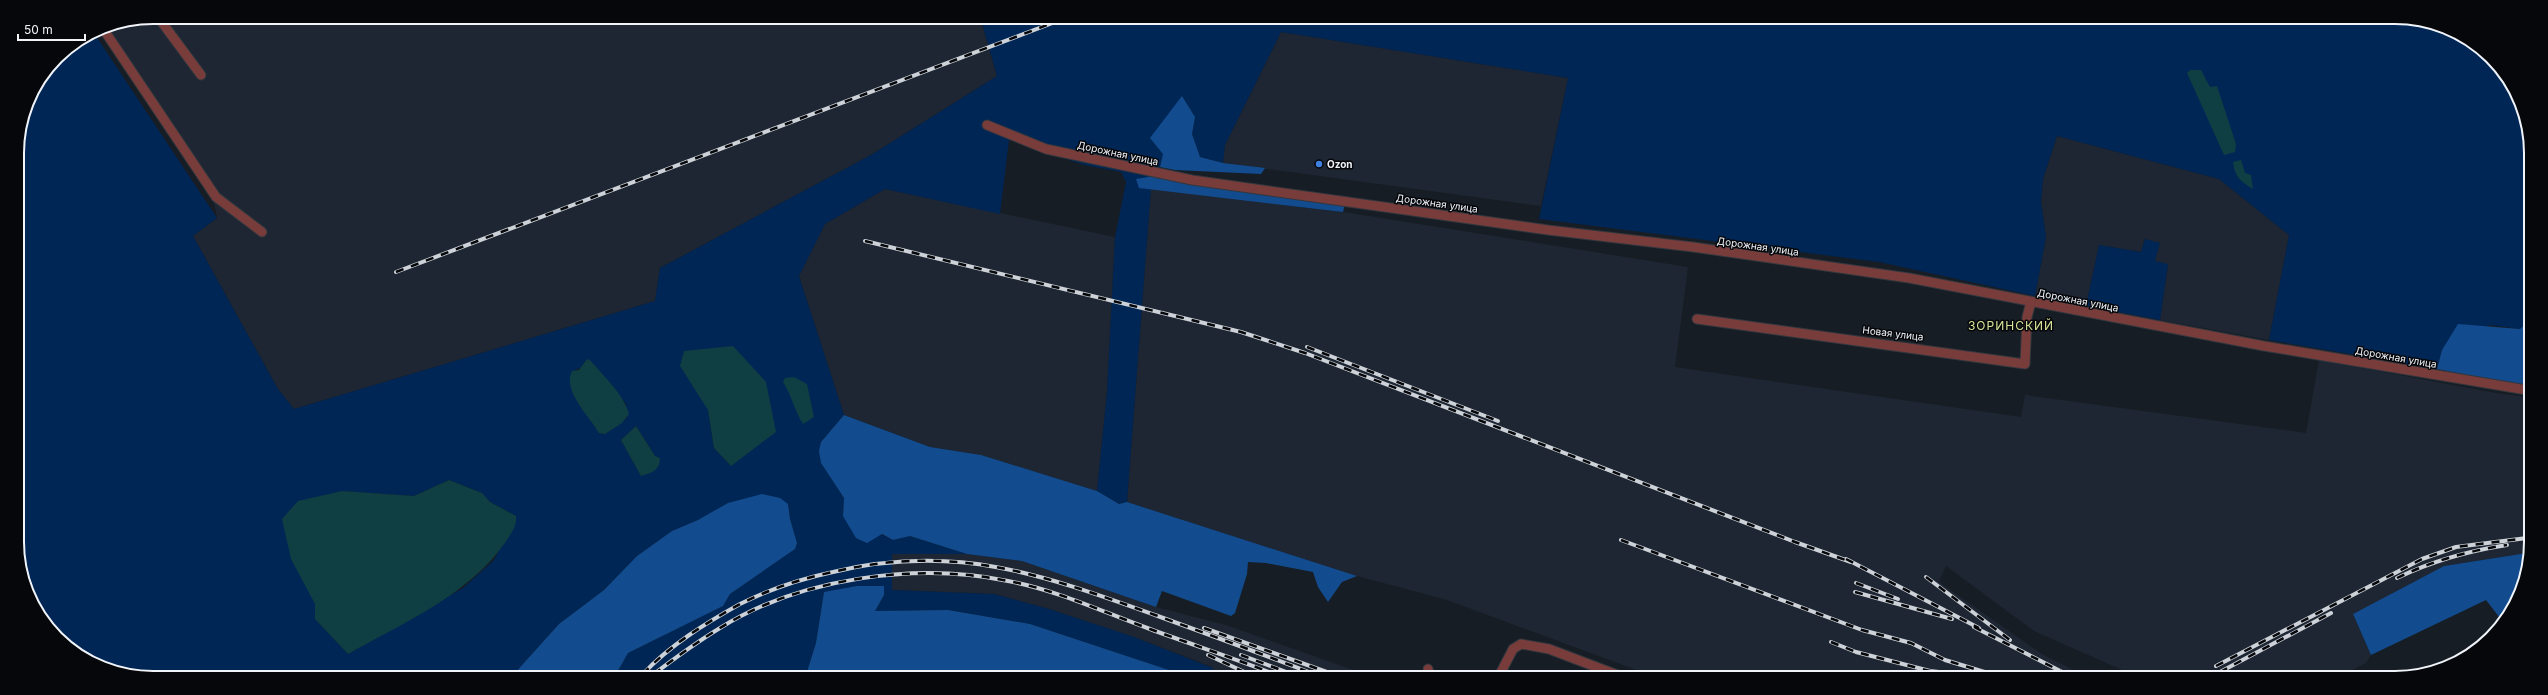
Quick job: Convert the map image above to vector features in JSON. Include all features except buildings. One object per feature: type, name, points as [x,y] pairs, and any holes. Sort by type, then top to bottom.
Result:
[{"type":"street","points":[[163,24],[202,75]]},
{"type":"street","points":[[106,33],[216,198],[262,232]]},
{"type":"street","name":"Дорожная улица","points":[[987,125],[1046,149],[1192,180],[1556,231],[1693,247],[1908,278],[2272,347],[2524,389]]},
{"type":"street","name":"Новая улица","points":[[1698,319],[2025,364],[2027,317],[2031,302]]},
{"type":"street","points":[[1502,671],[1513,649],[1521,644],[1549,649],[1607,671]]},
{"type":"shaded area","points":[[145,24],[982,24],[997,76],[871,155],[660,268],[655,301],[294,409],[278,389],[193,236],[217,218],[211,185],[110,32],[128,26]]},
{"type":"shaded area","points":[[982,24],[2403,24],[2420,26],[2452,37],[2486,62],[2507,89],[2517,112],[2522,128],[2524,153],[2524,326],[2520,329],[2490,325],[2442,350],[2437,369],[2269,340],[2289,235],[2219,179],[2057,136],[2043,179],[2041,202],[2046,237],[2035,296],[1879,262],[1539,219],[1568,78],[1281,32],[1225,145],[1223,163],[1200,157],[1192,134],[1195,117],[1182,96],[1177,104],[1171,121],[1159,170],[1139,188],[1151,188],[1127,502],[1119,504],[1097,491],[1107,392],[1115,237],[1126,182],[1121,172],[1084,165],[1009,140],[1000,214],[885,189],[825,224],[799,276],[844,415],[821,442],[821,463],[844,498],[843,516],[893,540],[910,536],[967,554],[892,554],[892,590],[994,594],[1049,609],[1134,637],[1213,668],[1212,671],[1172,671],[1030,624],[948,610],[875,611],[884,595],[824,592],[816,643],[807,671],[617,671],[628,653],[723,606],[730,594],[795,549],[797,543],[790,519],[788,504],[698,520],[672,531],[637,556],[604,590],[559,624],[517,671],[145,671],[128,669],[96,658],[75,644],[62,633],[41,606],[28,575],[24,550],[24,145],[28,120],[41,89],[68,56],[89,41],[97,37],[217,218],[193,236],[278,389],[294,409],[655,301],[660,268],[871,155],[997,76]],"holes":[[[591,361],[626,404],[627,418],[605,434],[599,433],[595,427],[575,370],[583,367],[584,362]],[[708,410],[731,466],[714,448]],[[636,426],[655,456],[659,458],[641,476],[621,440]],[[449,480],[482,493],[490,502],[516,516],[494,560],[463,588],[348,654],[315,619],[315,604],[342,491],[414,496]]]},
{"type":"shaded area","points":[[1281,32],[1568,78],[1541,206],[1223,163],[1225,145]]},
{"type":"shaded area","points":[[2190,70],[2201,70],[2210,87],[2217,86],[2236,144],[2235,152],[2224,155],[2187,73]]},
{"type":"shaded area","points":[[1182,96],[1195,117],[1192,134],[1200,157],[1223,163],[1265,168],[1261,174],[1175,170],[1160,167],[1163,154],[1150,138]]},
{"type":"shaded area","points":[[2057,136],[2219,179],[2289,235],[2269,340],[2160,320],[2168,265],[2155,261],[2144,239],[2142,252],[2099,245],[2086,306],[2035,296],[2046,237],[2041,202],[2043,179]]},
{"type":"shaded area","points":[[2241,160],[2245,173],[2251,175],[2253,189],[2241,181],[2235,171],[2233,162]]},
{"type":"shaded area","points":[[1154,176],[1345,204],[1343,212],[1139,188],[1136,179]]},
{"type":"shaded area","points":[[1151,188],[1350,213],[1688,267],[1675,367],[2021,417],[2025,395],[2306,433],[2319,360],[2496,393],[2524,397],[2523,554],[2444,566],[2353,614],[2371,655],[2366,663],[2351,671],[2124,671],[2034,631],[1946,566],[1939,582],[2042,654],[2075,671],[1639,671],[1447,600],[1357,576],[1127,502]]},
{"type":"shaded area","points":[[885,189],[1115,237],[1107,392],[1097,491],[981,455],[930,447],[844,415],[799,276],[825,224]]},
{"type":"shaded area","points":[[2145,239],[2160,243],[2155,261],[2168,264],[2160,320],[2086,306],[2099,245],[2141,252]]},
{"type":"shaded area","points":[[2458,324],[2520,329],[2524,326],[2524,384],[2517,385],[2437,369],[2442,350]]},
{"type":"shaded area","points":[[733,346],[766,382],[776,432],[731,466],[714,448],[708,410],[680,366],[684,351]]},
{"type":"shaded area","points":[[587,359],[591,361],[618,392],[629,414],[622,423],[605,434],[599,433],[578,404],[571,387],[570,379],[572,371],[579,370]]},
{"type":"shaded area","points":[[794,377],[807,384],[814,417],[803,424],[783,382],[785,378]]},
{"type":"shaded area","points":[[844,415],[930,447],[981,455],[1097,491],[1119,504],[1127,502],[1357,576],[1342,582],[1328,602],[1318,587],[1313,572],[1266,563],[1248,562],[1247,574],[1235,613],[1231,616],[1162,591],[1156,607],[1022,561],[967,554],[910,536],[893,540],[882,534],[867,543],[856,538],[843,516],[844,498],[821,463],[819,451],[821,442]]},
{"type":"shaded area","points":[[636,426],[655,456],[660,458],[659,465],[655,470],[649,474],[641,476],[621,440]]},
{"type":"shaded area","points":[[449,480],[482,493],[490,502],[516,516],[516,523],[512,532],[492,559],[475,576],[455,592],[413,619],[348,654],[315,619],[315,604],[291,559],[282,519],[298,501],[342,491],[414,496]]},
{"type":"shaded area","points":[[762,494],[780,498],[788,504],[790,519],[797,543],[795,549],[730,594],[723,606],[628,653],[617,671],[517,671],[559,624],[604,590],[637,556],[672,531],[698,520],[728,503]]},
{"type":"shaded area","points":[[909,552],[967,554],[1022,561],[1156,607],[1226,625],[1356,671],[1211,671],[1212,667],[1134,637],[1049,609],[994,594],[892,590],[892,554]]},
{"type":"shaded area","points":[[2523,554],[2522,567],[2511,599],[2499,617],[2486,600],[2371,655],[2353,614],[2444,566]]},
{"type":"shaded area","points":[[857,586],[884,586],[884,595],[875,611],[948,610],[1030,624],[1172,671],[807,671],[816,643],[824,592]]},
{"type":"railway","points":[[396,272],[1050,24]]},
{"type":"railway","points":[[865,241],[1241,332],[1305,353],[1795,542],[1851,562]]},
{"type":"railway","points":[[1307,347],[1498,421]]},
{"type":"railway","points":[[2216,666],[2422,559],[2456,547],[2524,538]]},
{"type":"railway","points":[[1621,540],[1862,630],[1911,643],[1945,660],[1981,671]]},
{"type":"railway","points":[[2397,578],[2450,557],[2507,545]]},
{"type":"railway","points":[[1846,559],[1979,628]]},
{"type":"railway","points":[[646,671],[689,635],[740,604],[774,589],[797,581],[833,572],[877,564],[919,561],[958,562],[997,567],[1074,587],[1306,671]]},
{"type":"railway","points":[[658,671],[686,650],[720,628],[752,611],[786,597],[822,586],[860,579],[898,574],[935,573],[1008,581],[1044,590],[1266,671]]},
{"type":"railway","points":[[1926,577],[2010,640]]},
{"type":"railway","points":[[1856,583],[1898,599]]},
{"type":"railway","points":[[1855,592],[1952,619]]},
{"type":"railway","points":[[2222,671],[2331,613]]},
{"type":"railway","points":[[1974,627],[2060,671]]},
{"type":"railway","points":[[1204,628],[1324,671]]},
{"type":"railway","points":[[1831,642],[1856,652],[1930,671]]},
{"type":"railway","points":[[1208,655],[1242,671]]},
{"type":"railway","points":[[1241,655],[1284,671]]},
{"type":"place","name":"Ozon","points":[[1319,164]]},
{"type":"district","name":"ЗОРИНСКИЙ","points":[[2011,326]]}]
